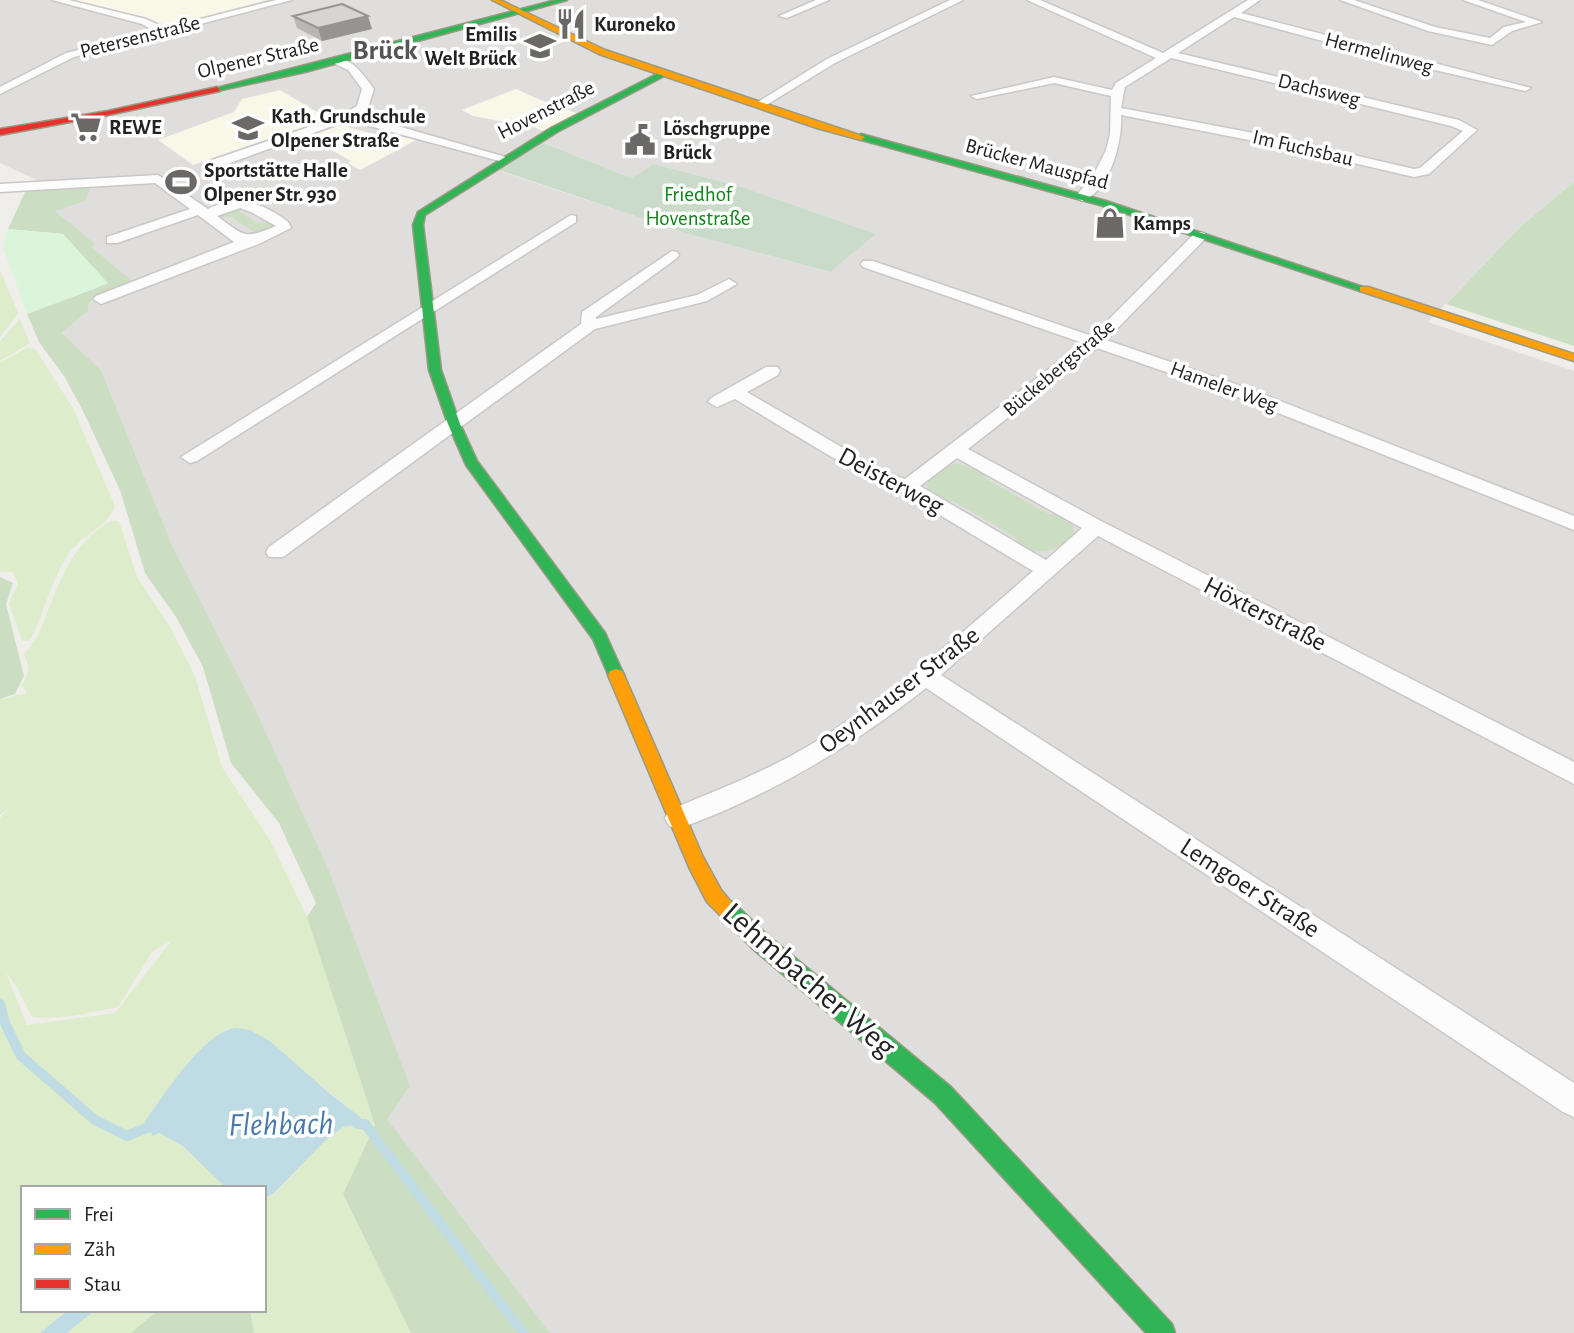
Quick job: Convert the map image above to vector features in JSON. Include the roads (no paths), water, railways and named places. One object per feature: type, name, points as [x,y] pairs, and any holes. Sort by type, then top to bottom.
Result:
[{"type":"main road","name":"Brücker Mauspfad","points":[[495,0],[585,45],[836,132],[1082,197],[1574,358]]},
{"type":"main road","name":"Olpener Straße","points":[[0,132],[108,113],[337,61],[564,0]]},
{"type":"main road","name":"Hovenstraße","points":[[507,159],[562,126],[664,74]]},
{"type":"main road","name":"Lehmbacher Weg","points":[[507,159],[421,214],[418,225],[435,370],[471,462],[600,637],[696,861],[714,895],[759,941],[943,1096],[1163,1333]]},
{"type":"street","points":[[57,0],[146,22],[163,31]]},
{"type":"street","name":"Petersenstraße","points":[[0,90],[69,55],[287,0]]},
{"type":"street","points":[[760,105],[805,74],[844,52],[958,0]]},
{"type":"street","name":"Dachsweg","points":[[1032,0],[1165,56],[1469,128]]},
{"type":"street","points":[[1082,197],[1113,149],[1116,139],[1116,94],[1125,81],[1255,0]]},
{"type":"street","points":[[1345,0],[1432,29],[1492,42],[1508,29],[1537,22],[1468,0]]},
{"type":"street","points":[[784,16],[819,1]]},
{"type":"street","name":"Hermelinweg","points":[[1233,13],[1399,60],[1525,88]]},
{"type":"street","points":[[337,61],[346,63],[359,74],[368,89],[360,116]]},
{"type":"street","points":[[977,96],[1052,80],[1116,94]]},
{"type":"street","name":"Im Fuchsbau","points":[[1116,110],[1280,142],[1414,173],[1424,171],[1433,164],[1469,134],[1469,128]]},
{"type":"street","name":"Hovenstraße","points":[[211,165],[266,146],[277,139],[343,119],[350,122],[360,116],[507,159]]},
{"type":"street","points":[[0,188],[158,179],[241,240],[248,241]]},
{"type":"street","points":[[101,299],[279,231],[284,225],[243,203],[111,240]]},
{"type":"street","points":[[190,457],[566,222],[586,233]]},
{"type":"street","name":"Bückebergstraße","points":[[907,487],[1097,341],[1200,236]]},
{"type":"street","points":[[589,326],[588,315],[672,255]]},
{"type":"street","name":"Hameler Weg","points":[[869,264],[1241,392],[1574,523]]},
{"type":"street","points":[[276,552],[589,326],[702,298],[730,284]]},
{"type":"street","points":[[717,402],[772,371]]},
{"type":"street","name":"Deisterweg","points":[[735,392],[879,477],[907,487],[1048,570]]},
{"type":"street","name":"Höxterstraße","points":[[957,450],[1097,527],[1574,774]]},
{"type":"street","name":"Oeynhauser Straße","points":[[678,818],[752,786],[813,755],[925,676],[1097,527]]},
{"type":"street","name":"Lemgoer Straße","points":[[925,676],[1574,1101]]},
{"type":"water","points":[[236,1028],[250,1030],[271,1042],[365,1124],[343,1127],[325,1141],[274,1193],[266,1197],[266,1186],[224,1186],[183,1146],[159,1133],[153,1136],[145,1121],[198,1052],[224,1032]]},
{"type":"water","points":[[66,1312],[93,1312],[67,1333],[40,1333]]},
{"type":"waterway","name":"Flehbach","points":[[0,1004],[5,1023],[21,1056],[95,1120],[127,1136],[149,1127],[157,1127]]},
{"type":"waterway","name":"Flehbach","points":[[358,1124],[365,1124],[523,1333]]},
{"type":"place","name":"Kuroneko","points":[[571,24]]},
{"type":"place","name":"Emilis Welt Brück","points":[[540,46]]},
{"type":"place","name":"REWE","points":[[86,127]]},
{"type":"place","name":"Kath. Grundschule Olpener Straße","points":[[248,128]]},
{"type":"place","name":"Löschgruppe Brück","points":[[640,140]]},
{"type":"place","name":"Sportstätte Halle Olpener Str. 930","points":[[181,182]]},
{"type":"place","name":"Kamps","points":[[1110,223]]},
{"type":"district","name":"Brück","points":[[385,51]]},
{"type":"park label","name":"Friedhof Hovenstraße","points":[[698,206]]}]
